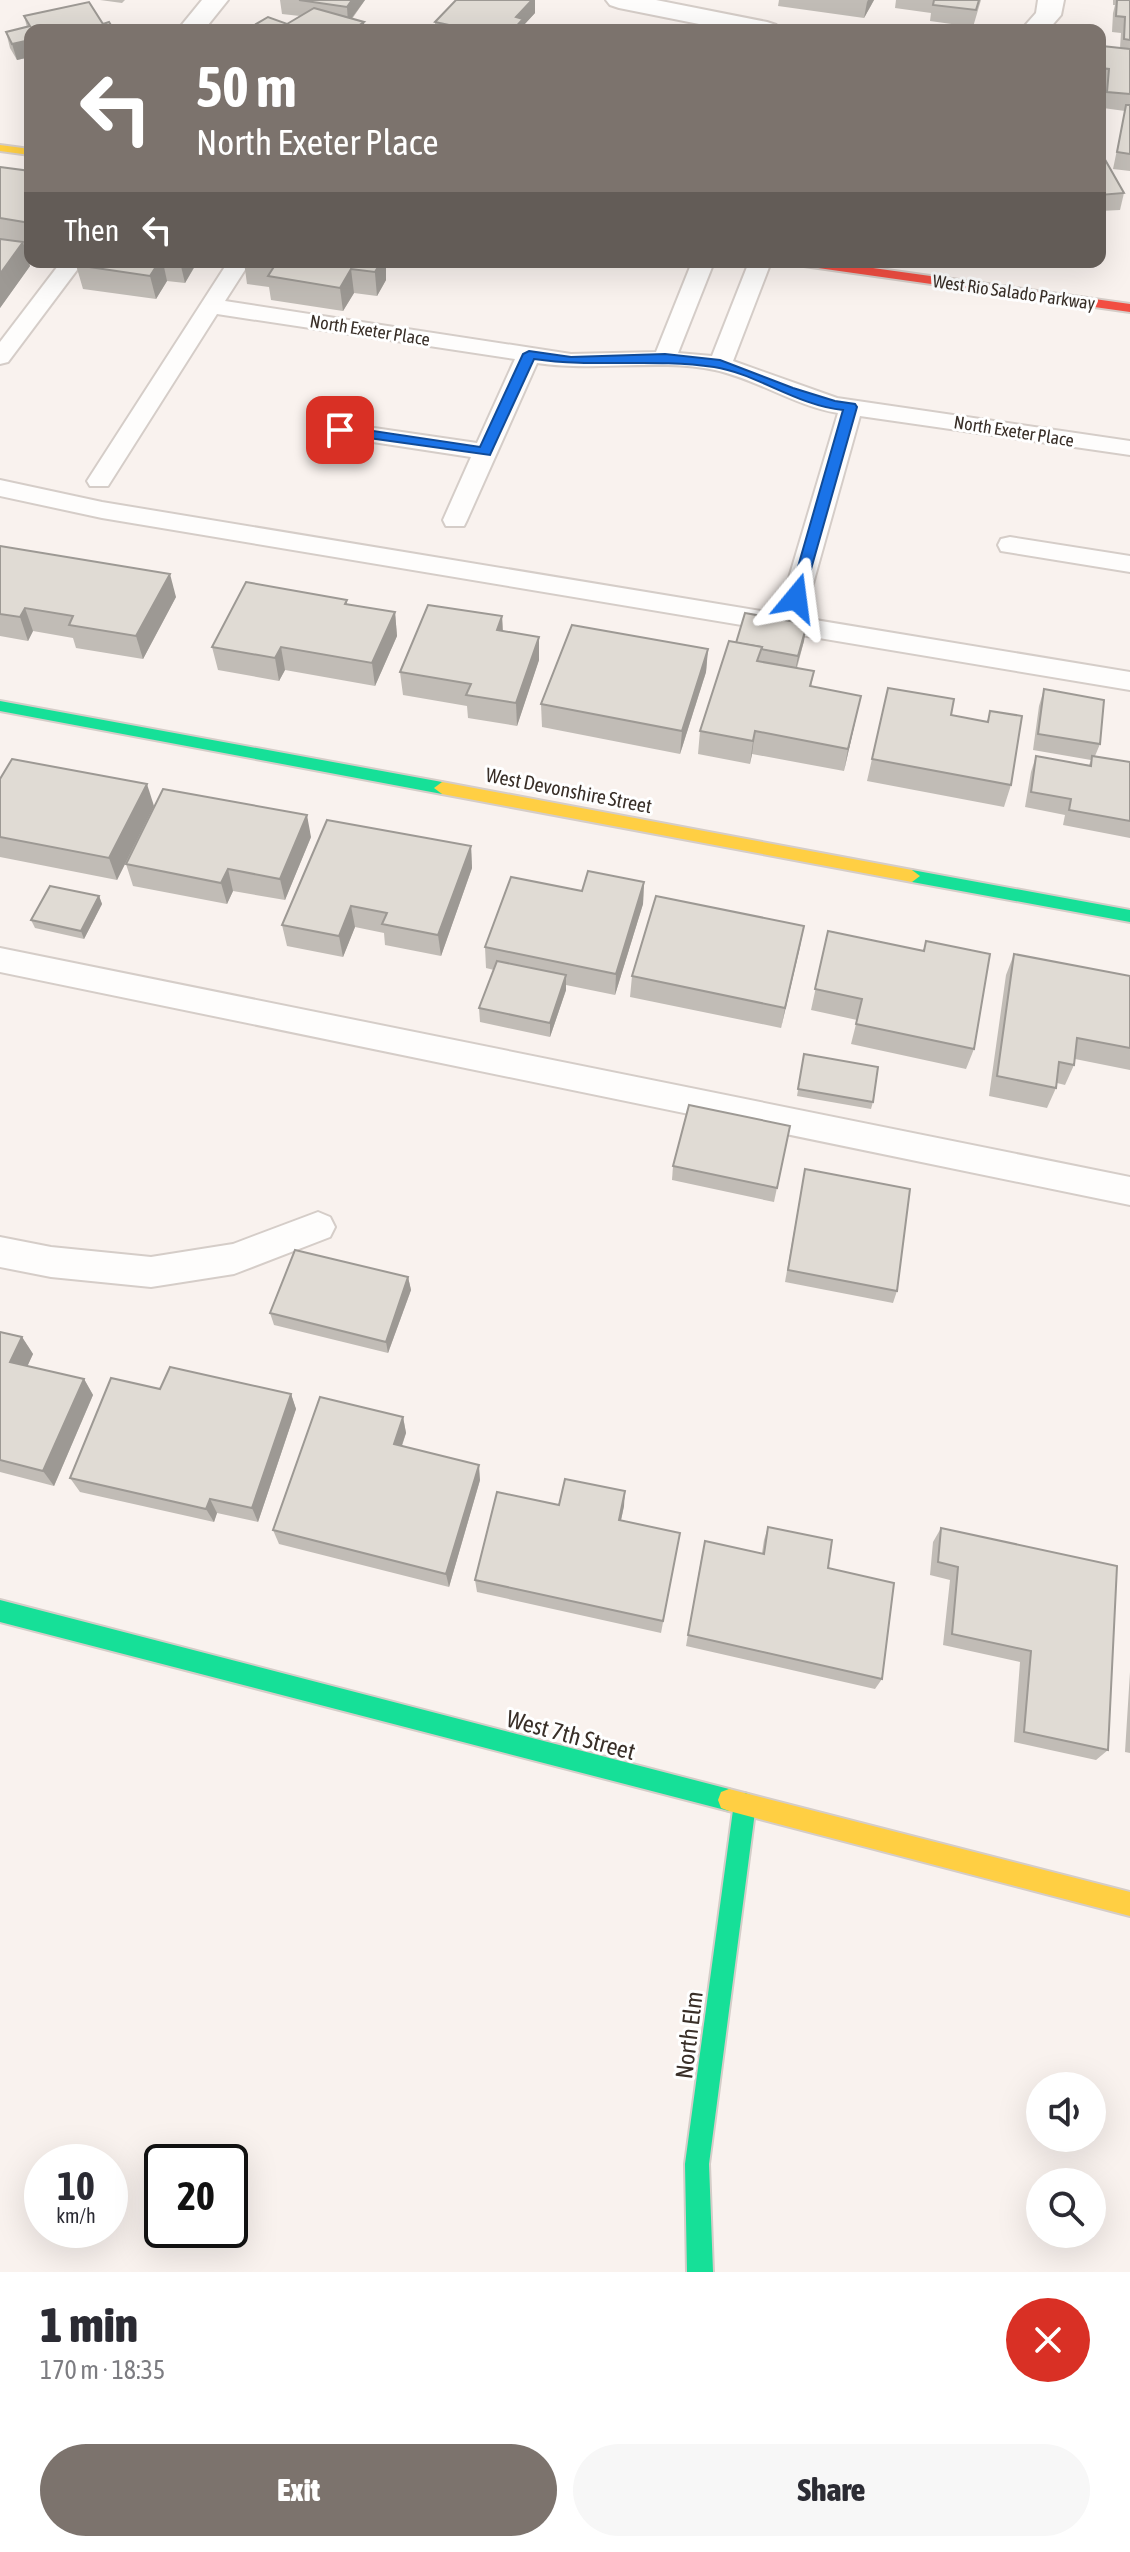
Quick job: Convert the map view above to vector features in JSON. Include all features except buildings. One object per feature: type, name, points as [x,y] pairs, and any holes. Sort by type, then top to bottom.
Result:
[{"type":"street","points":[[195,24],[215,0]]},
{"type":"street","points":[[1040,24],[1048,15],[1051,0]]},
{"type":"street","points":[[630,10],[726,24]]},
{"type":"street","points":[[0,148],[24,151]]},
{"type":"street","name":"West Rio Salado Parkway","points":[[847,268],[1130,308]]},
{"type":"street","name":"West Devonshire Street","points":[[0,706],[1130,916]]},
{"type":"street","name":"West 7th Street","points":[[0,1611],[1130,1904]]},
{"type":"street","name":"North Elm","points":[[700,2272],[697,2164],[745,1804]]},
{"type":"lane","points":[[0,357],[67,268]]},
{"type":"lane","points":[[99,481],[235,268]]},
{"type":"lane","points":[[665,358],[701,268]]},
{"type":"lane","points":[[720,364],[758,268]]},
{"type":"lane","name":"North Exeter Place","points":[[211,306],[571,361],[665,358],[720,364],[833,405],[1130,448]]},
{"type":"lane","points":[[455,520],[529,354]]},
{"type":"lane","points":[[796,598],[851,407]]},
{"type":"lane","points":[[340,430],[485,452]]},
{"type":"lane","points":[[0,488],[102,510],[1130,681]]},
{"type":"lane","points":[[1010,545],[1130,564]]},
{"type":"lane","points":[[0,960],[1130,1191]]},
{"type":"lane","points":[[0,1252],[51,1262],[151,1272],[234,1259],[318,1227]]},
{"type":"traffic: fast","points":[[0,706],[442,788]]},
{"type":"traffic: fast","points":[[912,876],[1130,916]]},
{"type":"traffic: fast","points":[[0,1611],[729,1800]]},
{"type":"traffic: fast","points":[[700,2272],[697,2164],[745,1804]]},
{"type":"traffic: slow","points":[[0,148],[24,151]]},
{"type":"traffic: slow","points":[[442,788],[912,876]]},
{"type":"traffic: slow","points":[[729,1800],[1130,1904]]},
{"type":"traffic: jam","points":[[847,268],[1130,308]]},
{"type":"route","points":[[340,430],[485,452],[529,354],[571,361],[665,358],[720,364],[789,391],[833,405],[851,407],[796,598]]}]
